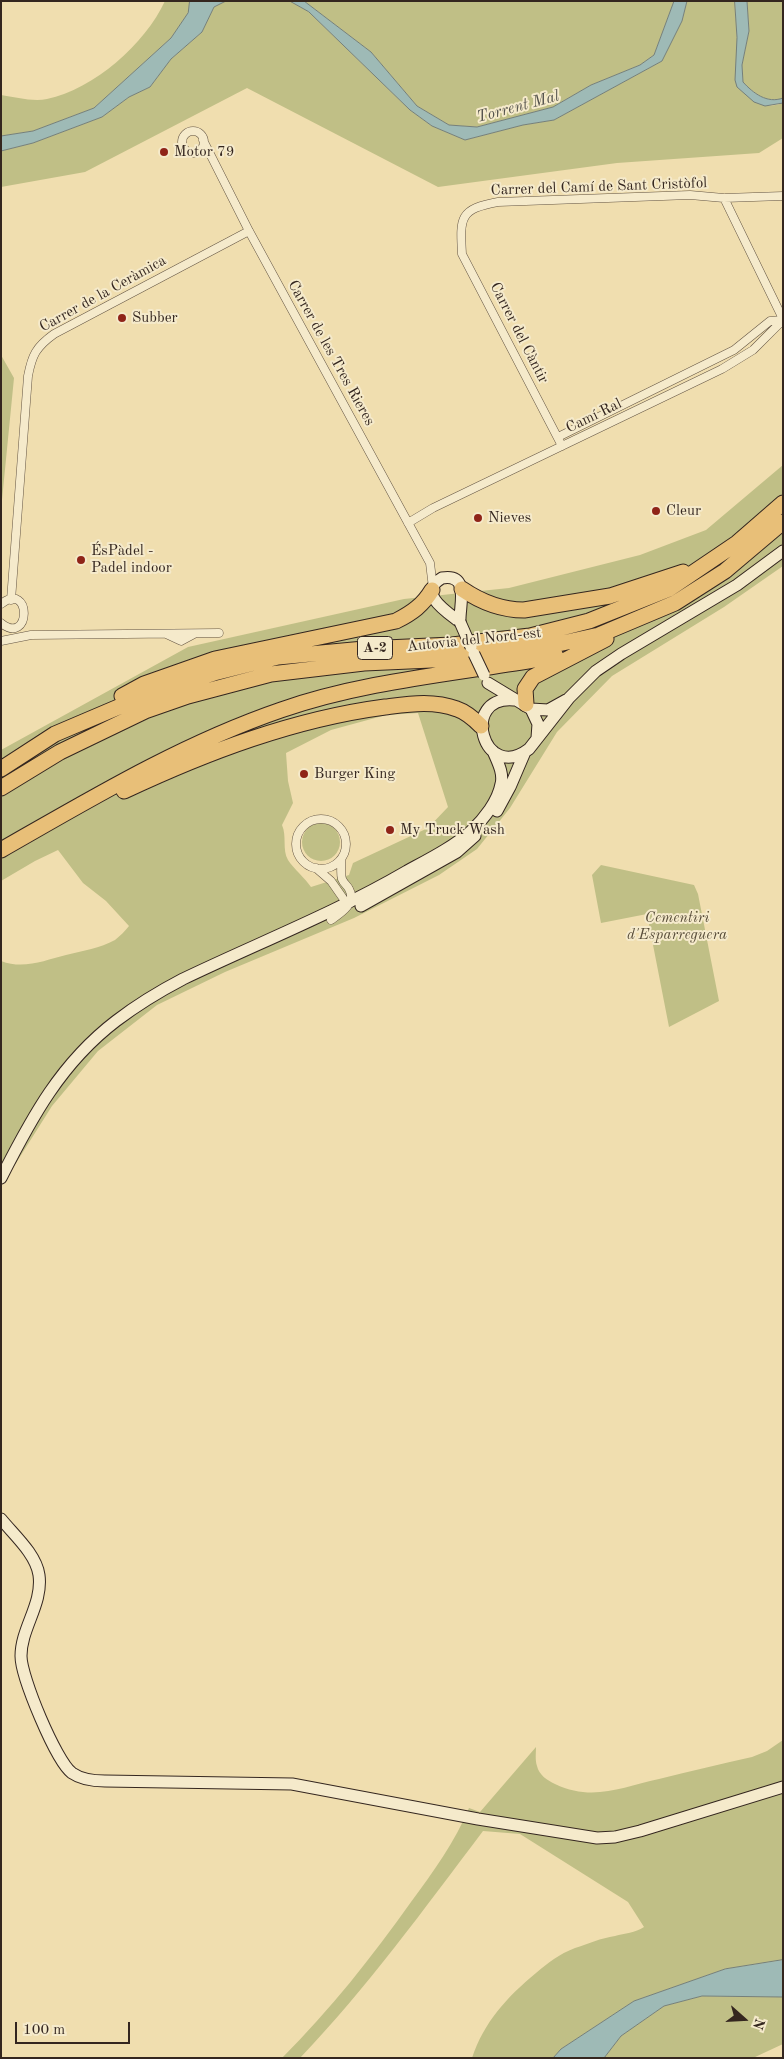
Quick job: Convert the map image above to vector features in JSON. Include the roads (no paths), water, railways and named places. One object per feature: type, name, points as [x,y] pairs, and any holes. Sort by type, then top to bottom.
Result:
[{"type":"highway","name":"Autovia del Nord-est","points":[[1,768],[55,734],[149,694],[214,673],[278,657],[364,649],[452,645],[530,636],[562,629],[614,612],[669,589],[737,543],[783,503]]},
{"type":"highway","name":"Autovia del Nord-est","points":[[1,788],[60,752],[145,710],[188,696],[271,674],[364,663],[454,659],[530,650],[599,635],[674,603],[725,571],[783,522]]},
{"type":"highway","points":[[461,595],[476,598],[494,606],[512,610],[524,610],[610,596],[682,572],[694,571]]},
{"type":"highway","points":[[55,734],[144,684],[216,659],[396,621],[424,603],[433,589]]},
{"type":"highway","points":[[524,704],[525,688],[533,677],[605,640],[619,628]]},
{"type":"highway","points":[[1,850],[113,785],[175,753],[228,729],[282,709],[326,697],[383,685],[533,660],[565,652],[599,635]]},
{"type":"highway","points":[[1,856],[99,803],[175,767],[262,736],[318,720],[362,710],[427,704],[457,709],[467,714],[481,726]]},
{"type":"main road","points":[[1,1178],[23,1134],[51,1088],[65,1069],[98,1036],[140,1004],[182,980],[331,916],[457,852],[470,842],[497,811],[525,752],[569,698],[596,671],[737,585],[783,551]]},
{"type":"main road","points":[[460,622],[461,595],[456,580],[447,578],[439,580],[433,589],[434,600],[460,622],[486,679],[488,710],[481,726],[485,743],[493,751],[505,756],[513,757],[525,752]]},
{"type":"main road","points":[[442,606],[451,607],[461,595]]},
{"type":"main road","points":[[486,679],[524,704],[538,724],[537,738]]},
{"type":"main road","points":[[488,710],[497,703],[508,700],[548,710],[569,698]]},
{"type":"main road","points":[[331,916],[350,903],[371,897],[461,839],[476,825],[495,799],[501,784],[500,769],[493,751]]},
{"type":"main road","points":[[1,1519],[28,1553],[39,1572],[38,1593],[21,1655],[21,1667],[58,1756],[72,1773],[83,1778],[105,1782],[292,1784],[585,1837],[606,1838],[640,1831],[783,1786]]},
{"type":"street","points":[[197,151],[202,147],[203,140],[200,134],[194,131],[187,132],[183,138],[182,145],[187,150],[210,155]]},
{"type":"street","name":"Carrer de les Tres Rieres","points":[[203,140],[249,231],[430,563],[447,578]]},
{"type":"street","name":"Carrer del Camí de Sant Cristòfol","points":[[461,230],[465,215],[477,206],[498,202],[690,195],[724,198],[783,196]]},
{"type":"street","points":[[724,198],[783,320]]},
{"type":"street","name":"Carrer del Càntir","points":[[461,230],[462,254],[562,446]]},
{"type":"street","name":"Carrer de la Ceràmica","points":[[11,600],[28,376],[31,361],[37,348],[54,334],[249,231]]},
{"type":"street","name":"Camí Ral","points":[[558,437],[734,350],[770,321],[783,320]]},
{"type":"street","name":"Camí Ral","points":[[408,523],[433,508],[737,360],[758,345],[783,320]]},
{"type":"street","name":"Carrer de les Tres Rieres","points":[[430,563],[433,589]]},
{"type":"street","points":[[1,604],[16,600],[23,606],[25,614],[24,619],[16,627],[9,627],[1,623]]},
{"type":"street","points":[[1,641],[31,635],[219,633]]},
{"type":"street","points":[[349,889],[350,903],[338,894],[331,880],[316,868],[303,861],[296,848],[299,832],[309,822],[316,819],[331,820],[340,827],[344,833],[346,848],[341,860],[343,881],[355,893],[371,897]]},
{"type":"street","points":[[316,868],[330,868],[341,860]]},
{"type":"street","points":[[331,916],[338,894]]},
{"type":"water","points":[[190,1],[226,1],[214,7],[202,32],[171,59],[150,87],[129,97],[102,117],[33,143],[1,151],[1,136],[33,131],[94,108],[171,38],[188,13]]},
{"type":"water","points":[[290,1],[304,1],[371,52],[417,106],[449,125],[477,127],[553,107],[591,85],[640,65],[654,55],[674,1],[687,1],[682,21],[662,61],[554,120],[523,125],[465,140],[432,126],[410,110],[309,12]]},
{"type":"water","points":[[735,1],[747,1],[749,31],[742,65],[743,82],[751,90],[771,100],[783,98],[783,103],[765,106],[754,102],[737,87],[735,80],[737,38]]},
{"type":"water","points":[[783,1960],[783,1997],[702,1996],[664,2006],[621,2036],[604,2058],[553,2058],[561,2049],[634,2001],[725,1969]]},
{"type":"place","name":"Motor 79","points":[[164,152]]},
{"type":"place","name":"Subber","points":[[122,318]]},
{"type":"place","name":"Cleur","points":[[656,511]]},
{"type":"place","name":"Nieves","points":[[478,518]]},
{"type":"place","name":"ÉsPàdel - Padel indoor","points":[[81,560]]},
{"type":"place","name":"Burger King","points":[[304,774]]},
{"type":"place","name":"My Truck Wash","points":[[390,830]]},
{"type":"water label","name":"Torrent Mal","points":[[518,107]]},
{"type":"park label","name":"Cementiri d'Esparreguera","points":[[677,926]]}]
